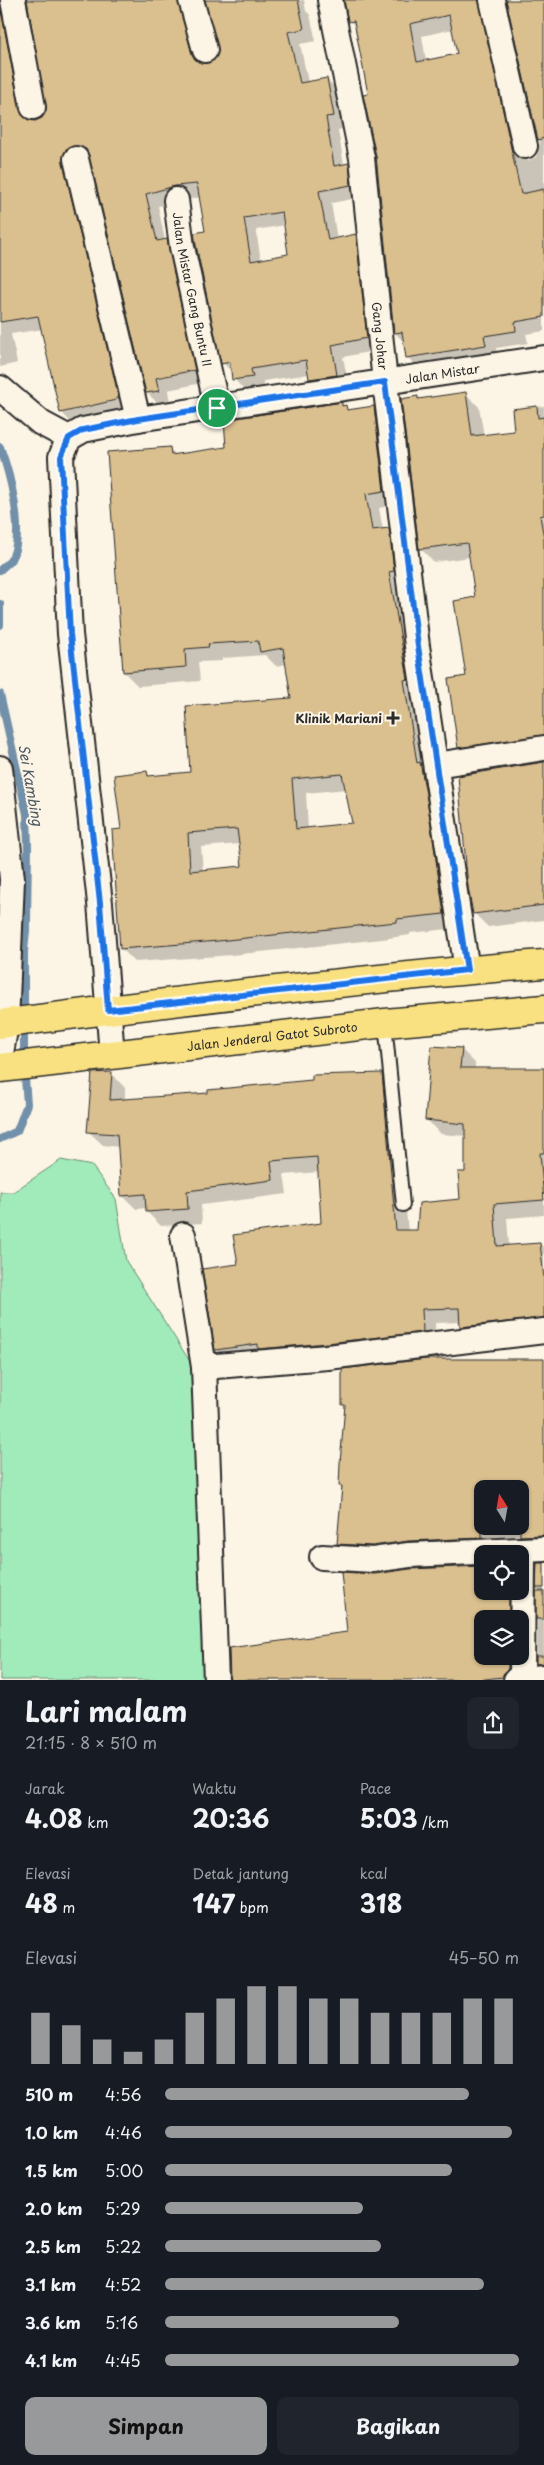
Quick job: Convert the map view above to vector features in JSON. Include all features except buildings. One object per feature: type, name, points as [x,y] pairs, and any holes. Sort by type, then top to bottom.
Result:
[{"type":"main road","points":[[5,1024],[108,1010],[467,970],[544,964]]},
{"type":"main road","name":"Jalan Jenderal Gatot Subroto","points":[[1,1065],[112,1055],[386,1022],[544,1009]]},
{"type":"street","points":[[13,0],[33,107]]},
{"type":"street","points":[[191,0],[205,50]]},
{"type":"street","name":"Gang Johar","points":[[330,0],[362,158],[385,382],[418,646],[467,970]]},
{"type":"street","points":[[492,0],[525,146]]},
{"type":"street","points":[[76,159],[138,419]]},
{"type":"street","name":"Jalan Mistar Gang Buntu II","points":[[176,200],[182,247],[217,408]]},
{"type":"street","name":"Jalan Mistar","points":[[65,448],[83,430],[138,419],[544,358]]},
{"type":"street","points":[[0,388],[41,423],[65,448],[70,634],[100,903],[112,1055]]},
{"type":"street","points":[[436,765],[544,748]]},
{"type":"street","points":[[0,768],[12,879],[5,1024],[1,1065]]},
{"type":"street","points":[[183,1235],[204,1367],[216,1680]]},
{"type":"street","points":[[204,1367],[328,1356],[544,1331]]},
{"type":"street","points":[[322,1557],[372,1560],[409,1555],[534,1550],[527,1679]]},
{"type":"lane","points":[[386,1022],[403,1205]]},
{"type":"green space","points":[[61,1160],[92,1166],[116,1199],[126,1261],[203,1382],[204,1680],[0,1680],[0,1192],[13,1192]]},
{"type":"waterway","name":"Sei Kambing","points":[[0,447],[11,486],[17,531],[13,556],[0,570]]},
{"type":"waterway","name":"Sei Kambing","points":[[0,604],[0,625]]},
{"type":"waterway","name":"Sei Kambing","points":[[0,694],[27,814],[28,848],[27,920],[24,951],[24,1066],[27,1104],[17,1131],[0,1139]]},
{"type":"place","name":"Klinik Mariani","points":[[393,718]]},
{"type":"route","points":[[385,382],[418,646],[467,970],[108,1010],[100,903],[70,634],[61,457],[63,448],[69,438],[83,430],[138,419],[217,408],[385,382]]}]
